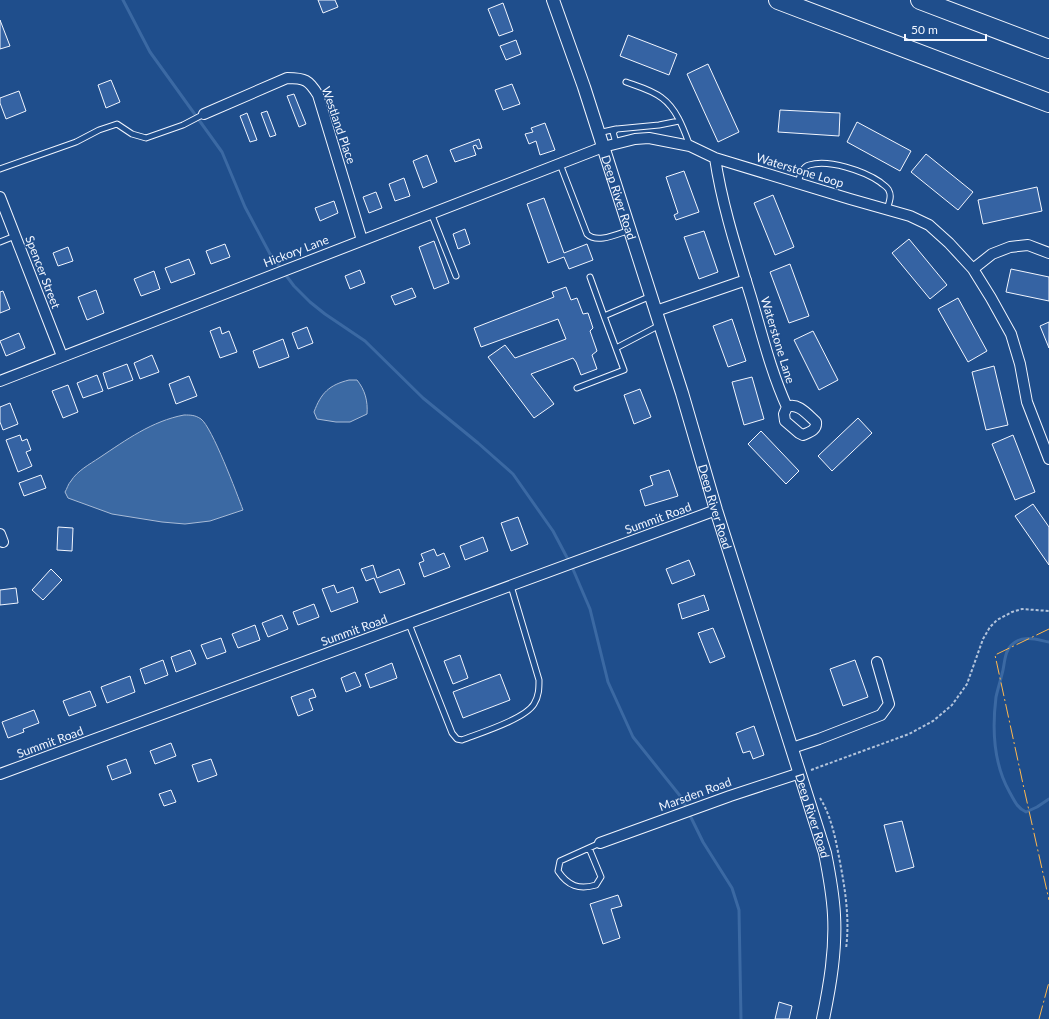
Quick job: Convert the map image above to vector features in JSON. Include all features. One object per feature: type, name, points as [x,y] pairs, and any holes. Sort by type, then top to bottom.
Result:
[{"type":"highway","points":[[778,0],[1049,104]]},
{"type":"highway","points":[[920,0],[1049,49]]},
{"type":"street","name":"Deep River Road","points":[[553,0],[603,147],[656,311],[682,393],[716,510],[792,748],[805,772],[825,853],[834,914],[833,954],[823,1019]]},
{"type":"street","name":"Westland Place","points":[[204,114],[287,78],[301,78],[311,84],[318,95],[362,240]]},
{"type":"street","name":"Waterstone Loop","points":[[603,147],[635,139],[649,138],[690,146],[715,158],[910,216],[929,225],[949,242],[973,269],[991,298],[1010,334],[1020,364],[1027,402],[1049,458]]},
{"type":"street","name":"Hickory Lane","points":[[0,381],[603,147]]},
{"type":"street","name":"Waterstone Lane","points":[[715,158],[719,183],[746,280],[777,385],[787,407]]},
{"type":"street","name":"Spencer Street","points":[[0,197],[62,356]]},
{"type":"street","points":[[973,269],[992,254],[1010,247],[1028,245],[1049,253]]},
{"type":"street","points":[[656,311],[746,280]]},
{"type":"street","name":"Summit Road","points":[[0,774],[716,510]]},
{"type":"street","points":[[792,748],[818,740],[881,715],[889,704],[877,662]]},
{"type":"street","name":"Marsden Road","points":[[600,843],[722,798],[805,772]]},
{"type":"lane","points":[[626,82],[662,98],[670,106],[679,121],[690,146]]},
{"type":"lane","points":[[0,169],[76,142],[99,130],[117,124],[132,134],[146,138],[183,125],[204,114]]},
{"type":"lane","points":[[598,133],[679,121]]},
{"type":"lane","points":[[616,143],[613,132],[617,129]]},
{"type":"lane","points":[[560,164],[587,234],[590,237],[601,238],[630,230]]},
{"type":"lane","points":[[798,183],[804,169],[808,165],[839,165],[855,169],[874,178],[888,188],[890,198],[887,209]]},
{"type":"lane","points":[[431,213],[456,276]]},
{"type":"lane","points":[[0,242],[15,236]]},
{"type":"lane","points":[[577,388],[624,370],[590,277]]},
{"type":"lane","points":[[604,316],[651,296]]},
{"type":"lane","points":[[616,348],[634,340],[660,325]]},
{"type":"lane","points":[[409,624],[452,734],[457,739],[462,740],[521,716],[534,705],[537,698],[539,680],[511,586]]},
{"type":"lane","points":[[589,848],[601,877],[596,885],[588,888],[574,886],[565,881],[558,871],[560,861],[600,843]]},
{"type":"path","points":[[805,772],[909,734],[933,721],[952,705],[967,684],[983,639],[990,627],[997,620],[1012,612],[1022,609],[1049,611]]},
{"type":"water","points":[[349,380],[357,380],[362,388],[367,405],[367,414],[350,422],[336,422],[317,419],[314,412],[323,395],[336,384]]},
{"type":"water","points":[[184,415],[197,417],[206,425],[224,462],[243,510],[210,521],[185,524],[112,514],[68,498],[65,492],[68,485],[84,468],[150,426]]},
{"type":"building","points":[[318,0],[335,0],[338,7],[323,13]]},
{"type":"building","points":[[503,3],[513,31],[499,36],[488,9]]},
{"type":"building","points":[[0,20],[10,46],[0,49]]},
{"type":"building","points":[[628,35],[677,54],[669,75],[620,56]]},
{"type":"building","points":[[516,40],[521,54],[506,60],[500,46]]},
{"type":"building","points":[[708,64],[739,132],[718,142],[687,74]]},
{"type":"building","points":[[111,80],[120,102],[106,108],[98,85]]},
{"type":"building","points":[[512,84],[520,104],[503,110],[495,90]]},
{"type":"building","points":[[19,91],[26,111],[6,119],[0,103],[0,98]]},
{"type":"building","points":[[294,94],[306,124],[299,127],[287,96]]},
{"type":"building","points":[[780,110],[840,113],[839,136],[778,132]]},
{"type":"building","points":[[267,111],[276,135],[270,137],[261,113]]},
{"type":"building","points":[[247,113],[257,140],[250,142],[240,116]]},
{"type":"building","points":[[857,122],[911,151],[900,171],[847,142]]},
{"type":"building","points":[[545,123],[555,150],[540,155],[536,141],[529,144],[525,134],[533,132],[531,128]]},
{"type":"building","points":[[479,139],[482,148],[478,149],[476,145],[473,146],[476,155],[455,162],[450,150]]},
{"type":"building","points":[[926,154],[973,192],[958,210],[911,172]]},
{"type":"building","points":[[427,155],[437,182],[423,188],[413,161]]},
{"type":"building","points":[[684,171],[699,212],[676,220],[674,215],[678,213],[666,177]]},
{"type":"building","points":[[404,178],[410,196],[395,201],[389,184]]},
{"type":"building","points":[[1037,187],[1042,211],[983,224],[978,200]]},
{"type":"building","points":[[376,192],[382,208],[369,213],[363,197]]},
{"type":"building","points":[[773,195],[794,247],[775,255],[754,203]]},
{"type":"building","points":[[544,198],[564,253],[587,244],[593,260],[569,269],[564,257],[548,263],[527,204]]},
{"type":"building","points":[[334,201],[338,213],[320,221],[315,208]]},
{"type":"building","points":[[465,229],[470,244],[458,249],[453,234]]},
{"type":"building","points":[[704,231],[718,272],[699,279],[684,237]]},
{"type":"building","points":[[909,239],[947,285],[930,299],[892,253]]},
{"type":"building","points":[[434,241],[449,283],[434,289],[419,247]]},
{"type":"building","points":[[225,244],[230,257],[211,264],[206,251]]},
{"type":"building","points":[[68,247],[73,261],[58,266],[53,253]]},
{"type":"building","points":[[189,259],[195,274],[171,283],[165,268]]},
{"type":"building","points":[[790,264],[809,316],[789,323],[770,272]]},
{"type":"building","points":[[1011,269],[1049,277],[1049,301],[1006,292]]},
{"type":"building","points":[[360,270],[365,283],[350,289],[345,276]]},
{"type":"building","points":[[154,271],[160,289],[141,296],[134,279]]},
{"type":"building","points":[[566,287],[571,300],[577,298],[583,314],[588,313],[593,328],[590,331],[597,351],[592,355],[597,369],[581,375],[573,358],[531,374],[554,404],[534,418],[488,357],[505,345],[515,358],[566,339],[558,319],[481,347],[474,328],[554,297],[552,292]]},
{"type":"building","points":[[412,288],[416,297],[395,305],[391,296]]},
{"type":"building","points":[[96,290],[104,313],[87,320],[78,297]]},
{"type":"building","points":[[3,291],[10,309],[0,313],[0,292]]},
{"type":"building","points":[[958,298],[987,351],[968,362],[938,309]]},
{"type":"building","points":[[732,319],[746,361],[728,367],[713,326]]},
{"type":"building","points":[[1049,322],[1049,348],[1040,326]]},
{"type":"building","points":[[220,327],[222,334],[229,331],[237,352],[220,358],[210,331]]},
{"type":"building","points":[[307,327],[313,343],[298,349],[292,333]]},
{"type":"building","points":[[813,331],[838,380],[819,390],[794,340]]},
{"type":"building","points":[[19,333],[25,348],[6,356],[0,341]]},
{"type":"building","points":[[283,339],[289,357],[259,368],[253,351]]},
{"type":"building","points":[[152,355],[159,372],[140,379],[134,363]]},
{"type":"building","points":[[127,364],[133,380],[108,389],[103,373]]},
{"type":"building","points":[[994,366],[1008,425],[986,430],[972,372]]},
{"type":"building","points":[[97,375],[103,391],[83,398],[77,383]]},
{"type":"building","points":[[189,376],[197,396],[176,404],[169,384]]},
{"type":"building","points":[[752,377],[764,419],[744,425],[732,382]]},
{"type":"building","points":[[68,385],[78,412],[63,418],[52,391]]},
{"type":"building","points":[[640,389],[651,417],[634,424],[624,395]]},
{"type":"building","points":[[10,403],[18,424],[3,430],[0,422],[0,407]]},
{"type":"building","points":[[858,418],[872,433],[832,471],[818,456]]},
{"type":"building","points":[[761,431],[799,471],[786,484],[748,444]]},
{"type":"building","points":[[20,435],[22,441],[27,439],[31,450],[26,452],[32,466],[18,472],[6,440]]},
{"type":"building","points":[[1013,435],[1035,492],[1015,500],[992,444]]},
{"type":"building","points":[[669,470],[678,496],[645,506],[640,490],[653,485],[650,476]]},
{"type":"building","points":[[41,475],[46,488],[24,496],[19,483]]},
{"type":"building","points":[[1033,504],[1049,527],[1049,565],[1015,516]]},
{"type":"building","points":[[518,517],[528,544],[511,551],[501,523]]},
{"type":"building","points":[[58,527],[73,528],[72,551],[57,550]]},
{"type":"building","points":[[483,537],[488,551],[465,560],[460,546]]},
{"type":"building","points":[[434,549],[437,556],[444,553],[450,567],[424,577],[419,563],[424,561],[421,554]]},
{"type":"building","points":[[689,560],[695,575],[672,584],[666,569]]},
{"type":"building","points":[[373,565],[377,578],[399,569],[405,584],[380,593],[374,578],[366,581],[361,569]]},
{"type":"building","points":[[51,569],[62,580],[43,600],[32,590]]},
{"type":"building","points":[[334,585],[337,593],[353,587],[358,602],[331,612],[322,589]]},
{"type":"building","points":[[16,588],[18,603],[0,605],[0,590]]},
{"type":"building","points":[[704,595],[709,610],[682,619],[678,604]]},
{"type":"building","points":[[314,604],[319,617],[298,625],[293,612]]},
{"type":"building","points":[[282,615],[288,629],[268,637],[262,623]]},
{"type":"building","points":[[255,625],[260,640],[238,648],[232,634]]},
{"type":"building","points":[[713,628],[725,657],[710,663],[698,633]]},
{"type":"building","points":[[221,638],[226,652],[207,659],[201,645]]},
{"type":"building","points":[[190,650],[196,664],[176,672],[171,657]]},
{"type":"building","points":[[460,655],[468,678],[453,684],[444,661]]},
{"type":"building","points":[[163,660],[168,675],[145,684],[140,669]]},
{"type":"building","points":[[855,660],[868,697],[843,706],[830,669]]},
{"type":"building","points":[[392,663],[397,678],[370,688],[365,674]]},
{"type":"building","points":[[355,672],[361,686],[346,692],[341,678]]},
{"type":"building","points":[[500,674],[510,700],[463,718],[453,692]]},
{"type":"building","points":[[130,676],[135,692],[107,703],[101,687]]},
{"type":"building","points":[[313,689],[316,697],[309,699],[313,710],[298,716],[291,697]]},
{"type":"building","points":[[90,691],[96,706],[69,716],[63,701]]},
{"type":"building","points":[[34,710],[39,723],[23,729],[24,732],[8,738],[2,722]]},
{"type":"building","points":[[754,726],[764,755],[753,759],[750,751],[743,753],[736,733]]},
{"type":"building","points":[[171,743],[176,756],[155,764],[150,751]]},
{"type":"building","points":[[126,759],[131,773],[112,780],[107,766]]},
{"type":"building","points":[[211,759],[217,775],[198,782],[192,765]]},
{"type":"building","points":[[171,790],[176,802],[164,806],[159,794]]},
{"type":"building","points":[[902,821],[914,867],[896,872],[884,825]]},
{"type":"building","points":[[618,895],[622,906],[611,909],[620,938],[603,944],[590,904]]},
{"type":"building","points":[[779,1002],[792,1006],[789,1019],[775,1019]]},
{"type":"waterway","points":[[123,0],[150,52],[222,152],[245,207],[270,254],[294,286],[325,314],[365,341],[423,398],[513,474],[553,531],[572,567],[590,609],[608,682],[633,737],[681,797],[703,842],[732,888],[739,910],[741,1019]]},
{"type":"waterway","points":[[1049,642],[1022,639],[1011,645],[1006,655],[996,697],[994,721],[995,745],[1000,769],[1009,791],[1016,803],[1026,812],[1049,799]]},
{"type":"power","points":[[1049,629],[995,655],[1049,900]]},
{"type":"power","points":[[1039,1019],[1049,982]]}]
